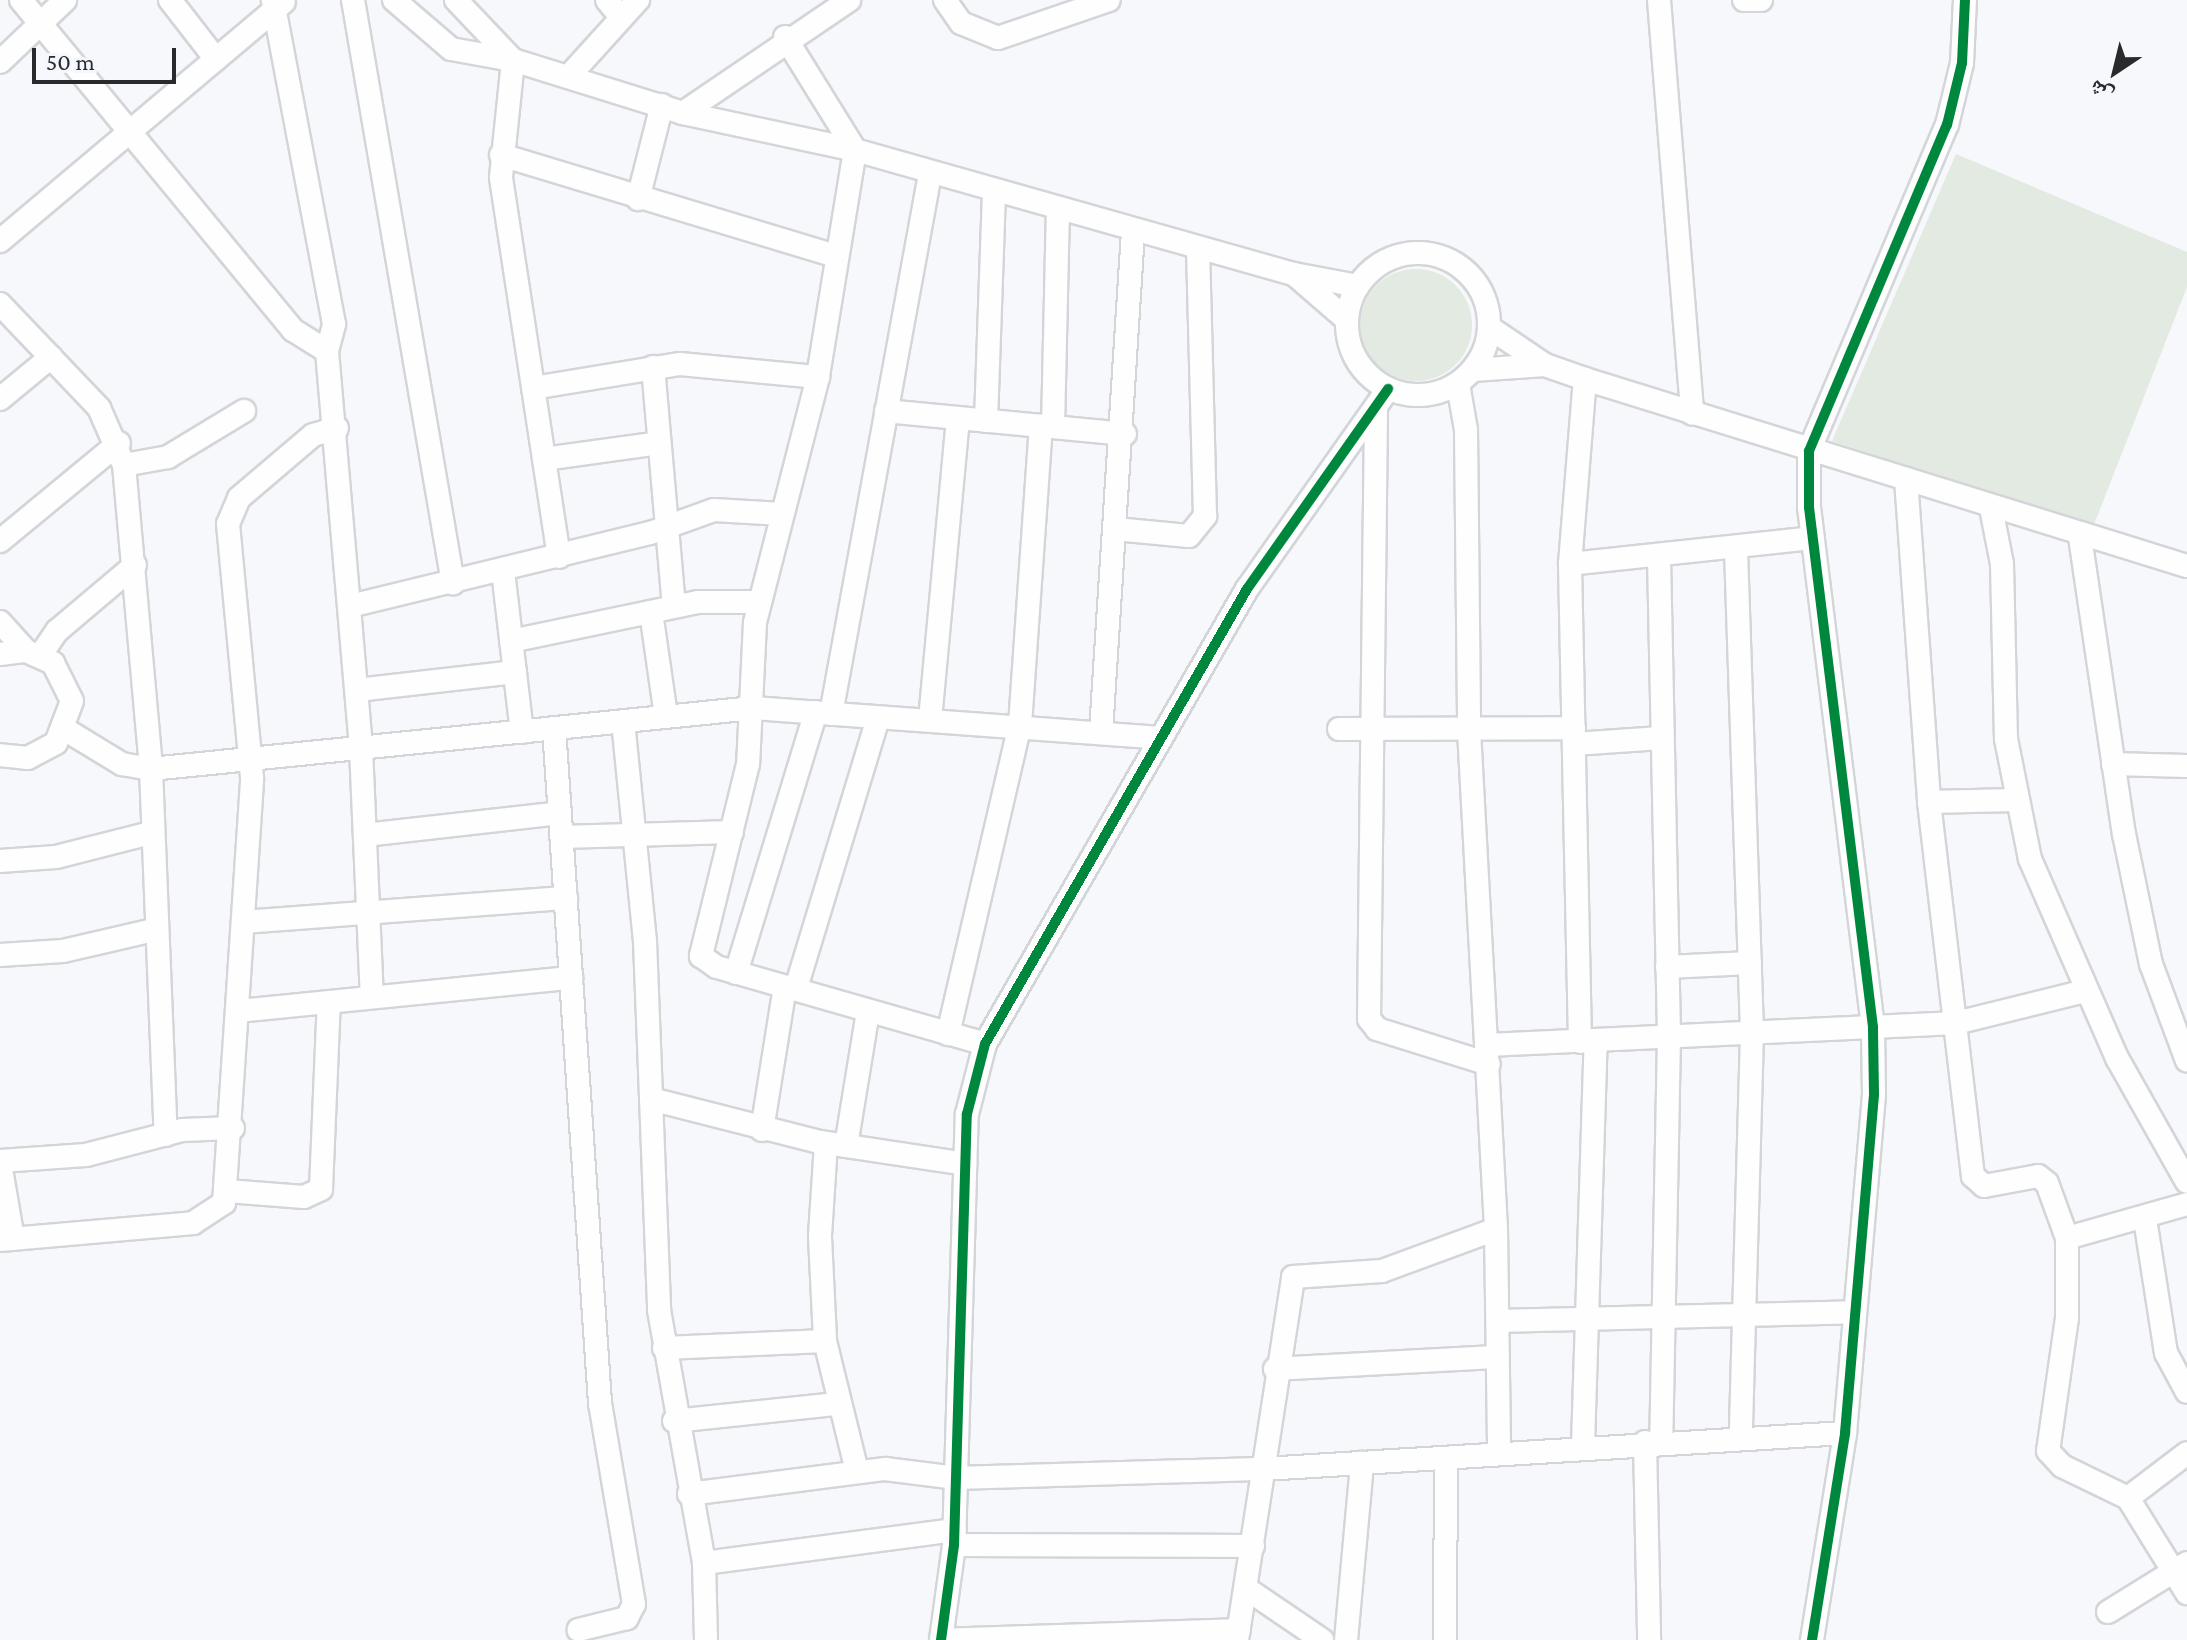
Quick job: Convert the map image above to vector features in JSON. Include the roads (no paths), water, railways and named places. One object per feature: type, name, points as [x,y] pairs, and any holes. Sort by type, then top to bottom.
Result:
[{"type":"street","points":[[21,0],[38,27],[293,330],[327,351]]},
{"type":"street","points":[[0,62],[65,0]]},
{"type":"street","points":[[170,0],[216,59]]},
{"type":"street","points":[[353,0],[453,583]]},
{"type":"street","points":[[394,0],[451,49],[513,60],[673,109],[855,150],[1133,232],[1294,274],[1358,286]]},
{"type":"street","points":[[456,0],[513,60]]},
{"type":"street","points":[[569,76],[613,8],[638,0]]},
{"type":"street","points":[[638,199],[673,109],[785,37],[822,6],[849,0]]},
{"type":"street","points":[[945,0],[961,23],[998,38],[1109,0]]},
{"type":"street","points":[[1659,0],[1692,414]]},
{"type":"street","points":[[1744,0],[1761,0]]},
{"type":"street","points":[[1812,1640],[1845,1433],[1873,1027],[1813,538],[1809,451],[1947,125],[1962,63],[1965,0]]},
{"type":"street","points":[[0,241],[278,3]]},
{"type":"street","points":[[278,3],[334,324],[327,351],[337,428],[357,690],[372,997]]},
{"type":"street","points":[[785,37],[855,150],[835,256],[818,377],[760,602],[754,708],[732,832],[701,956],[736,973],[985,1044]]},
{"type":"street","points":[[513,60],[501,155],[559,557]]},
{"type":"street","points":[[501,155],[638,199],[835,256]]},
{"type":"street","points":[[736,973],[824,713],[886,411],[930,174]]},
{"type":"street","points":[[986,421],[994,190]]},
{"type":"street","points":[[948,1034],[1020,725],[1047,427],[1058,210]]},
{"type":"street","points":[[1101,732],[1125,434],[1133,232]]},
{"type":"street","points":[[1115,529],[1189,536],[1205,516],[1198,248]]},
{"type":"street","points":[[1545,365],[1466,377],[1412,396],[1388,389],[1357,361],[1347,320],[1358,286],[1390,259],[1437,256],[1476,283],[1490,328],[1545,365],[2080,537],[2187,566]]},
{"type":"street","points":[[1294,274],[1347,320]]},
{"type":"street","points":[[0,304],[99,408],[119,443],[124,465],[151,769],[150,833],[166,1135]]},
{"type":"street","points":[[1490,328],[1466,377],[1466,430],[1469,730],[1489,1054],[1496,1229],[1499,1450]]},
{"type":"street","points":[[0,399],[51,357]]},
{"type":"street","points":[[533,388],[653,367],[719,364],[818,377]]},
{"type":"street","points":[[653,367],[674,606]]},
{"type":"street","points":[[1583,1445],[1588,1042],[1574,736],[1570,564],[1585,379]]},
{"type":"street","points":[[1388,389],[1376,412],[1247,589],[985,1044],[967,1114],[955,1537],[941,1640],[1238,1635],[1264,1469],[1275,1369],[1293,1277],[1382,1271],[1496,1229]]},
{"type":"street","points":[[124,465],[168,457],[244,411]]},
{"type":"street","points":[[886,411],[1125,434]]},
{"type":"street","points":[[1376,412],[1376,729],[1369,1019],[1377,1029],[1489,1054],[1588,1042],[1956,1023],[2085,991]]},
{"type":"street","points":[[930,720],[958,418]]},
{"type":"street","points":[[233,1128],[166,1135],[86,1155],[0,1162],[7,1240],[193,1223],[217,1214],[227,1191],[233,1128],[251,760],[229,515],[306,440],[337,428]]},
{"type":"street","points":[[0,541],[119,443]]},
{"type":"street","points":[[544,459],[659,443]]},
{"type":"street","points":[[1906,479],[1929,802],[1973,1176],[1984,1186],[2038,1176],[2047,1183],[2067,1238],[2067,1318],[2048,1451],[2062,1466],[2128,1498],[2180,1567],[2187,1593]]},
{"type":"street","points":[[1991,508],[2002,564],[2006,739],[2015,800],[2030,859],[2085,991],[2187,1182]]},
{"type":"street","points":[[350,606],[559,557],[665,528],[714,510],[782,514]]},
{"type":"street","points":[[2080,537],[2113,764],[2151,964],[2182,1038],[2187,1061]]},
{"type":"street","points":[[1570,564],[1736,550],[1813,538]]},
{"type":"street","points":[[1736,550],[1752,1033],[1741,1438]]},
{"type":"street","points":[[1649,1640],[1653,1441],[1665,1321],[1669,1037],[1659,557]]},
{"type":"street","points":[[0,654],[33,654],[135,565]]},
{"type":"street","points":[[503,571],[522,732]]},
{"type":"street","points":[[511,641],[674,606],[760,602]]},
{"type":"street","points":[[651,612],[666,716]]},
{"type":"street","points":[[0,622],[69,687],[66,730],[43,753],[0,755]]},
{"type":"street","points":[[357,690],[515,672]]},
{"type":"street","points":[[66,730],[122,764],[151,769],[754,708],[1020,725],[1160,738]]},
{"type":"street","points":[[762,1130],[791,987],[878,718]]},
{"type":"street","points":[[623,721],[635,837],[664,1348],[674,1421],[704,1563],[706,1640]]},
{"type":"street","points":[[554,728],[600,1403],[634,1604],[627,1618],[578,1630]]},
{"type":"street","points":[[1339,729],[1469,730],[1661,738]]},
{"type":"street","points":[[2113,764],[2187,766]]},
{"type":"street","points":[[1929,802],[2015,800]]},
{"type":"street","points":[[365,835],[560,813]]},
{"type":"street","points":[[562,837],[732,832]]},
{"type":"street","points":[[0,861],[56,857],[150,833]]},
{"type":"street","points":[[244,922],[566,898]]},
{"type":"street","points":[[0,955],[63,951],[154,930]]},
{"type":"street","points":[[1667,967],[1750,963]]},
{"type":"street","points":[[238,1011],[571,978]]},
{"type":"street","points":[[227,1191],[304,1197],[321,1189],[329,1002]]},
{"type":"street","points":[[857,1471],[837,1404],[825,1341],[820,1237],[836,1145],[868,1011]]},
{"type":"street","points":[[651,1099],[762,1130],[836,1145],[965,1164]]},
{"type":"street","points":[[2067,1238],[2145,1219],[2187,1204]]},
{"type":"street","points":[[2145,1219],[2166,1353],[2187,1392]]},
{"type":"street","points":[[1498,1321],[1584,1324],[1854,1312]]},
{"type":"street","points":[[664,1348],[825,1341]]},
{"type":"street","points":[[1275,1369],[1498,1357]]},
{"type":"street","points":[[674,1421],[837,1404]]},
{"type":"street","points":[[689,1494],[857,1471],[956,1478],[1264,1469],[1446,1458],[1499,1450],[1845,1433]]},
{"type":"street","points":[[2128,1498],[2186,1457]]},
{"type":"street","points":[[1445,1640],[1446,1458]]},
{"type":"street","points":[[1346,1640],[1362,1463]]},
{"type":"street","points":[[704,1563],[955,1537],[1253,1546]]},
{"type":"street","points":[[2108,1612],[2180,1567]]},
{"type":"street","points":[[1247,1589],[1322,1640]]}]
